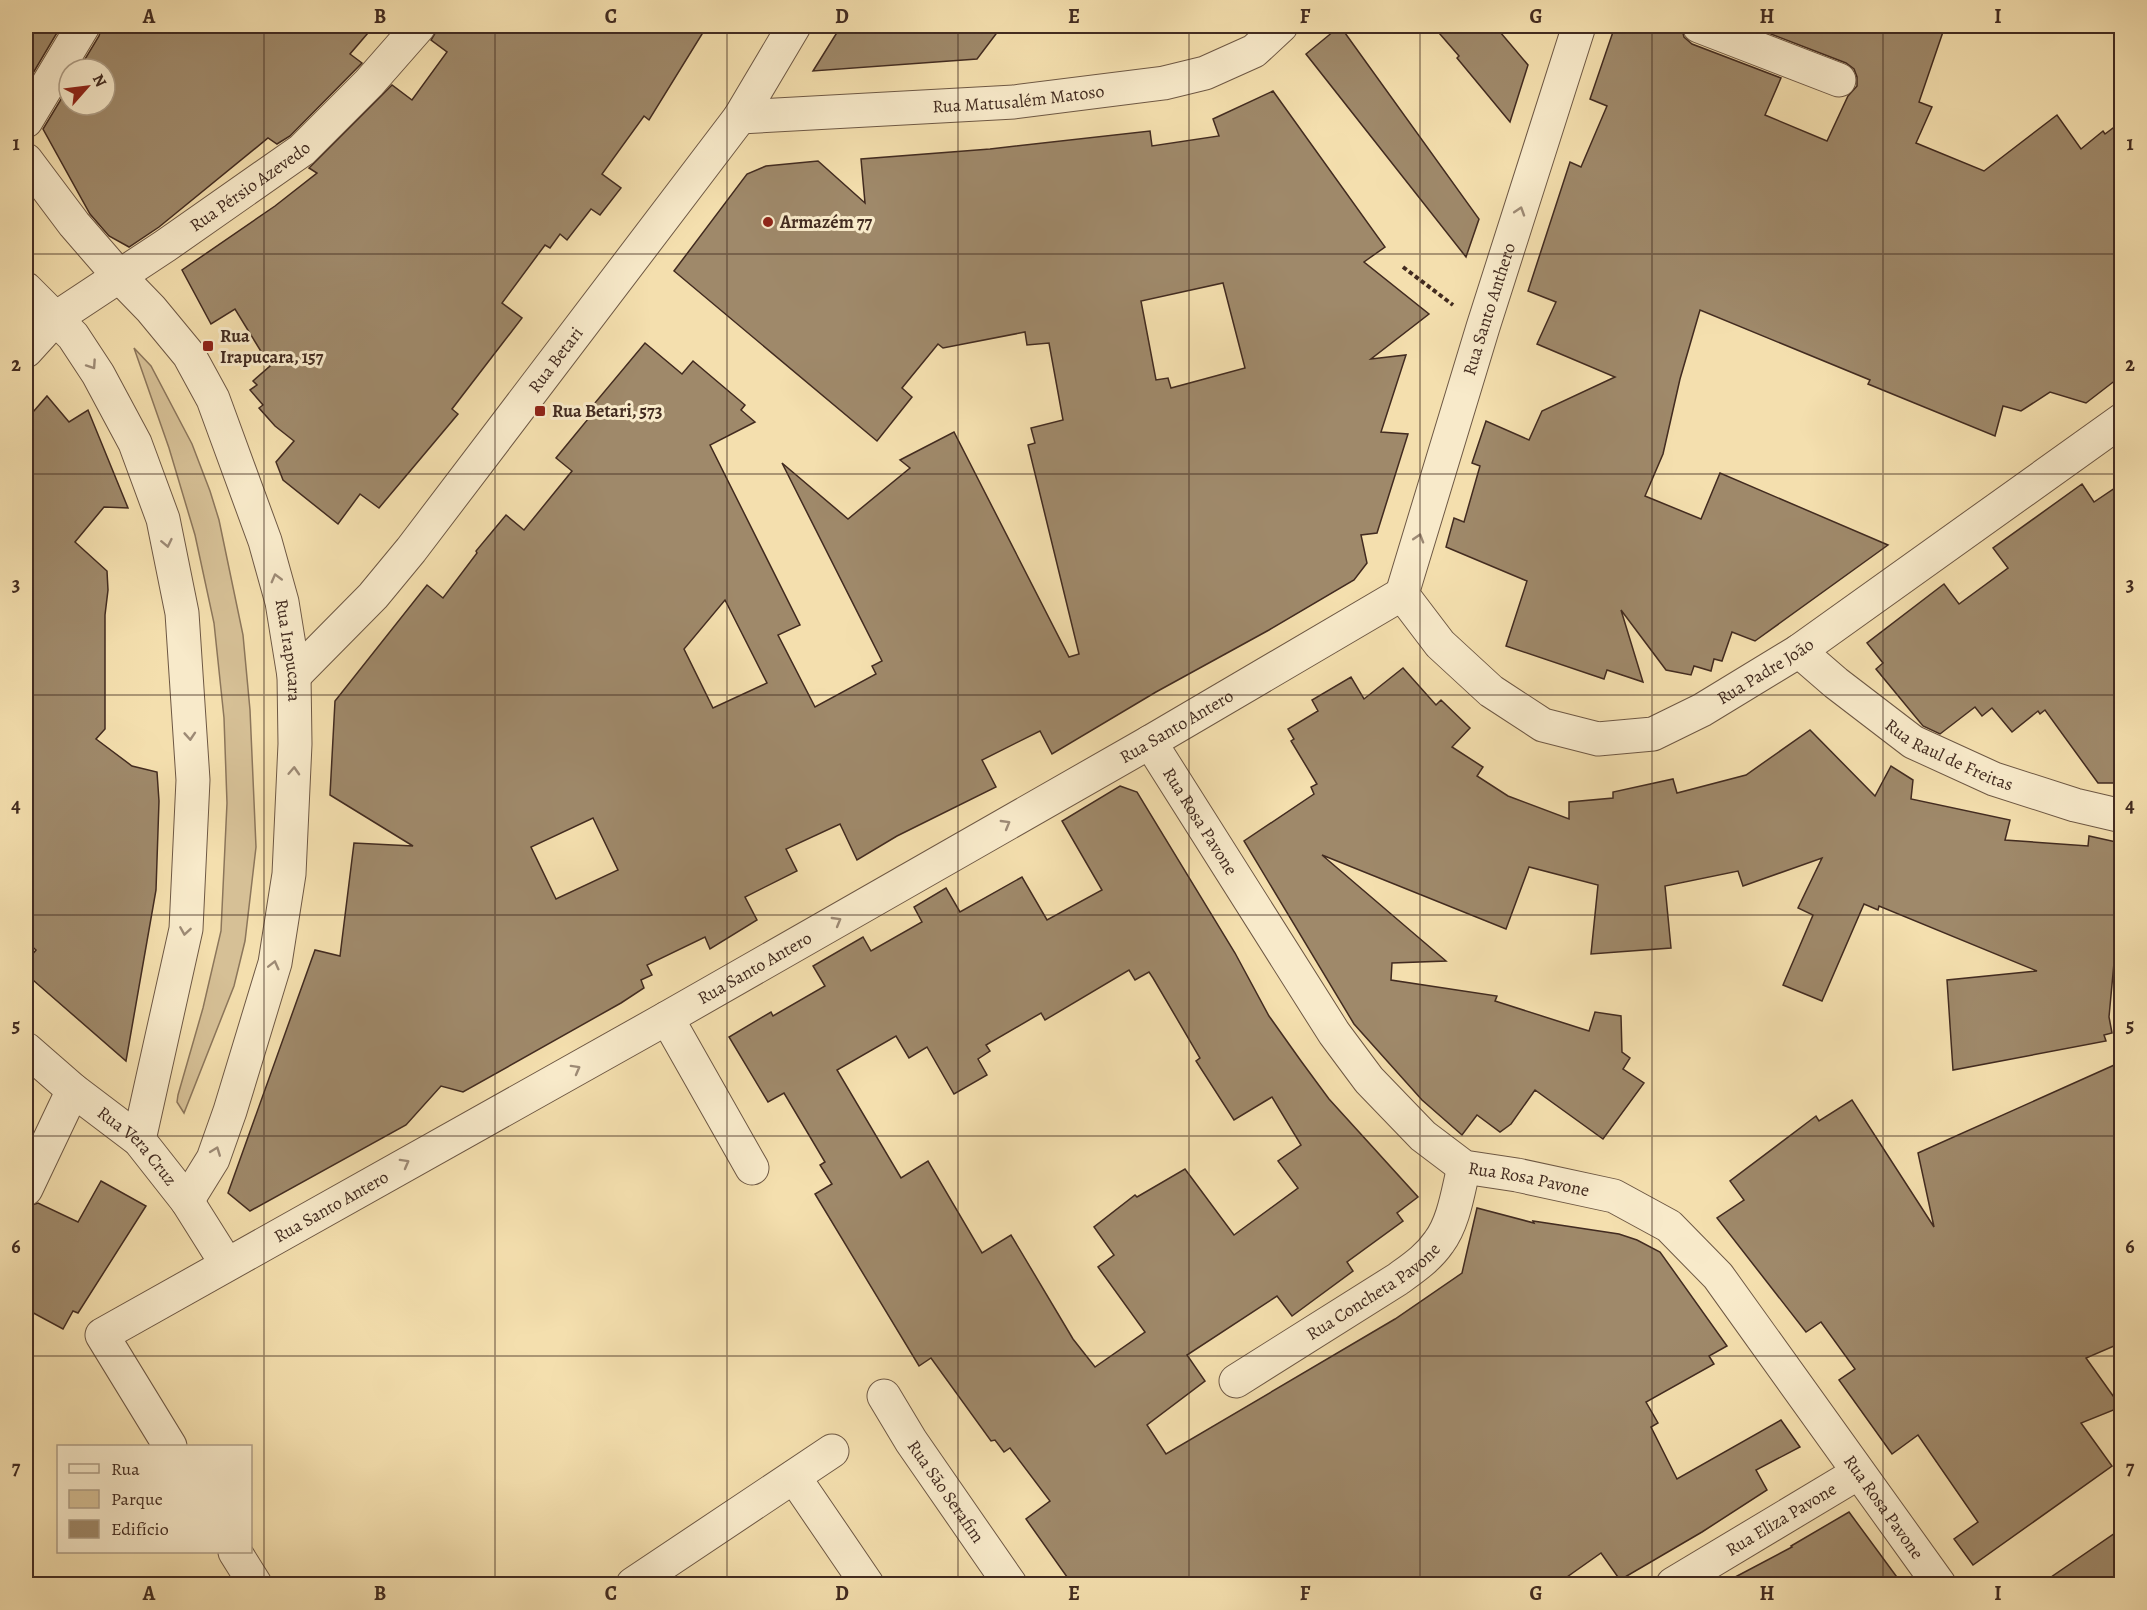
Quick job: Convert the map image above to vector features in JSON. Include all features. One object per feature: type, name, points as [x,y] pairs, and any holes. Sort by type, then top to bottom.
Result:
[{"type":"street","points":[[26,121],[83,26]]},
{"type":"street","name":"Rua Pérsio Azevedo","points":[[26,351],[56,318],[165,246],[302,150],[369,83],[419,26]]},
{"type":"street","name":"Rua Betari","points":[[294,676],[373,596],[411,550],[740,117],[794,26]]},
{"type":"street","name":"Rua Matusalém Matoso","points":[[740,117],[1014,102],[1164,83],[1205,73],[1254,51],[1281,26]]},
{"type":"street","name":"Rua Santo Anthero","points":[[1402,594],[1483,327],[1579,26]]},
{"type":"street","points":[[1699,26],[1839,80]]},
{"type":"street","name":"Rua Irapucara","points":[[26,160],[74,224],[119,276],[152,309],[189,355],[213,399],[266,541],[282,602],[294,676],[296,744],[289,874],[275,963],[213,1159],[187,1202]]},
{"type":"street","points":[[26,289],[73,336],[98,374],[135,443],[162,519],[182,613],[193,780],[186,929],[138,1140]]},
{"type":"street","name":"Rua Padre João","points":[[1402,594],[1440,644],[1491,691],[1543,725],[1598,739],[1653,734],[1702,710],[1799,651],[2121,420]]},
{"type":"street","name":"Rua Santo Antero","points":[[169,1445],[102,1335],[226,1263],[667,1018],[1150,742],[1402,594]]},
{"type":"street","name":"Rua Raul de Freitas","points":[[1799,651],[1912,742],[1994,779],[2074,805],[2121,816]]},
{"type":"street","name":"Rua Rosa Pavone","points":[[1150,742],[1334,1033],[1369,1080],[1423,1136],[1464,1167],[1517,1174],[1614,1196],[1669,1226],[1718,1276],[1939,1584]]},
{"type":"street","points":[[667,1018],[752,1168]]},
{"type":"street","name":"Rua Vera Cruz","points":[[26,1049],[73,1090],[138,1140],[187,1202],[226,1263]]},
{"type":"street","points":[[26,1189],[73,1090]]},
{"type":"street","name":"Rua Concheta Pavone","points":[[1236,1381],[1422,1262],[1440,1241],[1453,1213],[1464,1167]]},
{"type":"street","name":"Rua São Serafim","points":[[884,1396],[911,1441],[1010,1584]]},
{"type":"street","points":[[633,1584],[832,1451]]},
{"type":"street","name":"Rua Eliza Pavone","points":[[1672,1584],[1858,1473]]},
{"type":"street","points":[[794,1477],[867,1584]]},
{"type":"street","points":[[236,1553],[255,1584]]},
{"type":"path","points":[[1403,267],[1483,327]]},
{"type":"green space","points":[[134,348],[151,366],[192,444],[210,491],[219,520],[243,635],[250,710],[256,847],[245,941],[234,986],[184,1113],[177,1102],[178,1095],[203,1008],[221,931],[227,803],[224,718],[214,623],[195,535],[169,448]]},
{"type":"building","points":[[26,26],[61,26],[26,85]]},
{"type":"building","points":[[102,26],[374,26],[350,54],[362,63],[290,136],[277,144],[268,138],[159,227],[129,247],[109,236],[90,214],[43,129],[57,106],[57,117],[117,117],[117,57],[86,57],[99,36]]},
{"type":"building","points":[[437,26],[707,26],[649,120],[644,116],[602,174],[621,188],[600,215],[591,209],[567,240],[560,234],[550,248],[545,245],[502,303],[522,318],[452,409],[458,414],[379,508],[360,494],[338,524],[283,480],[276,462],[294,441],[275,426],[259,408],[263,405],[250,390],[257,385],[253,381],[270,366],[235,309],[211,324],[182,270],[275,206],[317,173],[309,168],[392,85],[412,100],[447,52],[431,40]]},
{"type":"building","points":[[841,26],[1002,26],[977,59],[813,71]]},
{"type":"building","points":[[1340,26],[1479,219],[1466,257],[1306,54]]},
{"type":"building","points":[[1433,26],[1495,26],[1528,65],[1510,122],[1457,58],[1459,56]]},
{"type":"building","points":[[1615,26],[1681,26],[1684,37],[1692,44],[1781,78],[1765,115],[1827,141],[1848,96],[1857,86],[1854,69],[1846,63],[1750,26],[1945,26],[1919,102],[1932,107],[1916,143],[1984,171],[2057,115],[2081,149],[2103,131],[2105,134],[2121,122],[2121,376],[2086,403],[2050,392],[2021,411],[2003,406],[1995,436],[1868,384],[1870,380],[1700,310],[1680,379],[1663,454],[1645,496],[1701,519],[1720,473],[1888,545],[1755,641],[1732,632],[1722,661],[1714,659],[1711,671],[1694,666],[1691,675],[1666,670],[1621,610],[1643,682],[1607,670],[1604,679],[1506,646],[1527,581],[1446,547],[1454,518],[1464,522],[1480,466],[1472,463],[1486,421],[1529,440],[1542,411],[1615,377],[1537,344],[1556,302],[1528,291],[1570,162],[1581,167],[1607,106],[1590,99]]},
{"type":"building","points":[[1273,91],[1385,247],[1364,262],[1429,314],[1371,359],[1406,355],[1381,432],[1408,434],[1377,533],[1361,535],[1367,563],[1354,580],[1156,692],[1052,754],[1040,731],[982,760],[996,787],[897,836],[857,860],[840,824],[786,849],[797,871],[745,897],[757,920],[710,949],[705,937],[647,965],[652,975],[641,980],[644,988],[621,1003],[463,1092],[441,1086],[406,1125],[250,1211],[228,1193],[315,950],[340,956],[354,843],[413,846],[330,795],[335,701],[427,585],[443,598],[477,553],[476,551],[506,515],[524,530],[572,471],[556,458],[593,413],[589,410],[645,343],[682,374],[693,361],[745,405],[741,410],[755,422],[710,445],[800,625],[778,635],[815,707],[876,674],[872,666],[882,661],[782,463],[848,519],[910,468],[900,460],[954,432],[1069,657],[1079,654],[1028,445],[1035,443],[1031,428],[1063,420],[1049,343],[1027,345],[1025,332],[943,348],[938,344],[902,388],[912,397],[877,441],[674,271],[747,174],[766,166],[818,161],[865,203],[861,159],[990,149],[1150,131],[1152,146],[1219,136],[1213,119]],"holes":[[[1223,283],[1245,368],[1171,388],[1168,378],[1156,380],[1141,301]],[[725,600],[767,683],[713,708],[684,649]],[[593,818],[618,870],[556,899],[531,847]]]},
{"type":"building","points":[[47,396],[69,422],[88,410],[128,508],[104,507],[75,542],[107,571],[105,729],[96,739],[132,766],[157,772],[159,801],[156,890],[126,1061],[26,974],[26,962],[36,950],[26,941],[26,420]]},
{"type":"building","points":[[2082,484],[2094,502],[2121,484],[2121,783],[2098,783],[2045,710],[2040,714],[2038,711],[2012,732],[1992,708],[1982,716],[1975,707],[1940,734],[1923,726],[1876,669],[1883,663],[1867,643],[1944,584],[1959,604],[2008,568],[1993,548]]},
{"type":"building","points":[[1403,668],[1436,705],[1441,700],[1470,728],[1452,747],[1483,767],[1477,776],[1508,796],[1569,819],[1569,802],[1613,798],[1613,792],[1673,779],[1677,793],[1746,775],[1810,730],[1875,796],[1891,766],[1913,780],[1911,799],[2010,820],[2005,840],[2088,846],[2089,836],[2121,843],[2121,887],[2109,1017],[2112,1033],[2104,1035],[2106,1041],[1953,1070],[1947,980],[2037,971],[1879,906],[1878,910],[1864,904],[1822,1001],[1783,985],[1813,915],[1798,908],[1822,858],[1743,886],[1738,871],[1665,886],[1671,948],[1591,954],[1598,885],[1529,867],[1506,929],[1322,855],[1446,961],[1392,963],[1391,980],[1497,996],[1495,1001],[1589,1031],[1595,1012],[1621,1016],[1622,1052],[1630,1058],[1623,1069],[1644,1083],[1603,1139],[1535,1090],[1511,1124],[1500,1132],[1477,1115],[1462,1135],[1422,1100],[1354,1024],[1244,841],[1314,794],[1311,787],[1317,784],[1291,741],[1294,739],[1288,729],[1318,711],[1312,700],[1351,677],[1364,699]]},
{"type":"building","points":[[1120,786],[1137,792],[1235,953],[1269,1016],[1329,1099],[1418,1197],[1397,1213],[1403,1221],[1347,1262],[1353,1271],[1292,1316],[1277,1296],[1187,1355],[1205,1381],[1147,1425],[1166,1454],[1395,1319],[1462,1273],[1477,1208],[1534,1223],[1533,1221],[1619,1234],[1660,1252],[1727,1346],[1709,1356],[1714,1364],[1646,1402],[1658,1423],[1651,1427],[1677,1479],[1781,1420],[1800,1447],[1756,1470],[1767,1490],[1702,1532],[1620,1580],[1601,1553],[1557,1584],[1072,1584],[1026,1519],[1050,1501],[1010,1448],[1004,1452],[995,1440],[991,1441],[931,1358],[919,1366],[815,1194],[832,1184],[820,1165],[825,1162],[784,1093],[768,1102],[729,1037],[771,1012],[773,1016],[825,986],[813,966],[863,937],[871,951],[922,922],[914,907],[946,888],[960,912],[1022,877],[1047,920],[1102,890],[1062,821]],"holes":[[[1129,970],[1135,980],[1149,972],[1200,1058],[1196,1061],[1234,1120],[1272,1097],[1301,1145],[1278,1161],[1298,1188],[1234,1235],[1185,1169],[1137,1197],[1135,1195],[1094,1227],[1114,1255],[1098,1267],[1145,1332],[1095,1367],[1073,1339],[1011,1235],[982,1253],[928,1161],[901,1178],[837,1070],[896,1036],[909,1058],[927,1047],[954,1094],[987,1075],[978,1059],[990,1051],[986,1045],[1041,1013],[1045,1020]]]},
{"type":"building","points":[[2121,1062],[2121,1343],[2086,1358],[2121,1407],[2081,1423],[2112,1466],[1973,1565],[1954,1539],[1978,1522],[1918,1435],[1892,1454],[1839,1380],[1855,1369],[1821,1322],[1806,1332],[1717,1218],[1744,1200],[1730,1181],[1816,1116],[1819,1121],[1852,1100],[1934,1227],[1918,1153]]},
{"type":"building","points":[[101,1181],[146,1206],[78,1313],[73,1311],[63,1329],[26,1309],[26,1207],[38,1203],[78,1222]]},
{"type":"building","points":[[1849,1512],[1902,1584],[1722,1584],[1792,1547]]},
{"type":"building","points":[[2121,1529],[2121,1584],[2041,1584]]},
{"type":"place","name":"Armazém 77","points":[[768,222]]},
{"type":"place","name":"Rua Irapucara, 157","points":[[208,346]]},
{"type":"place","name":"Rua Betari, 573","points":[[540,411]]}]
